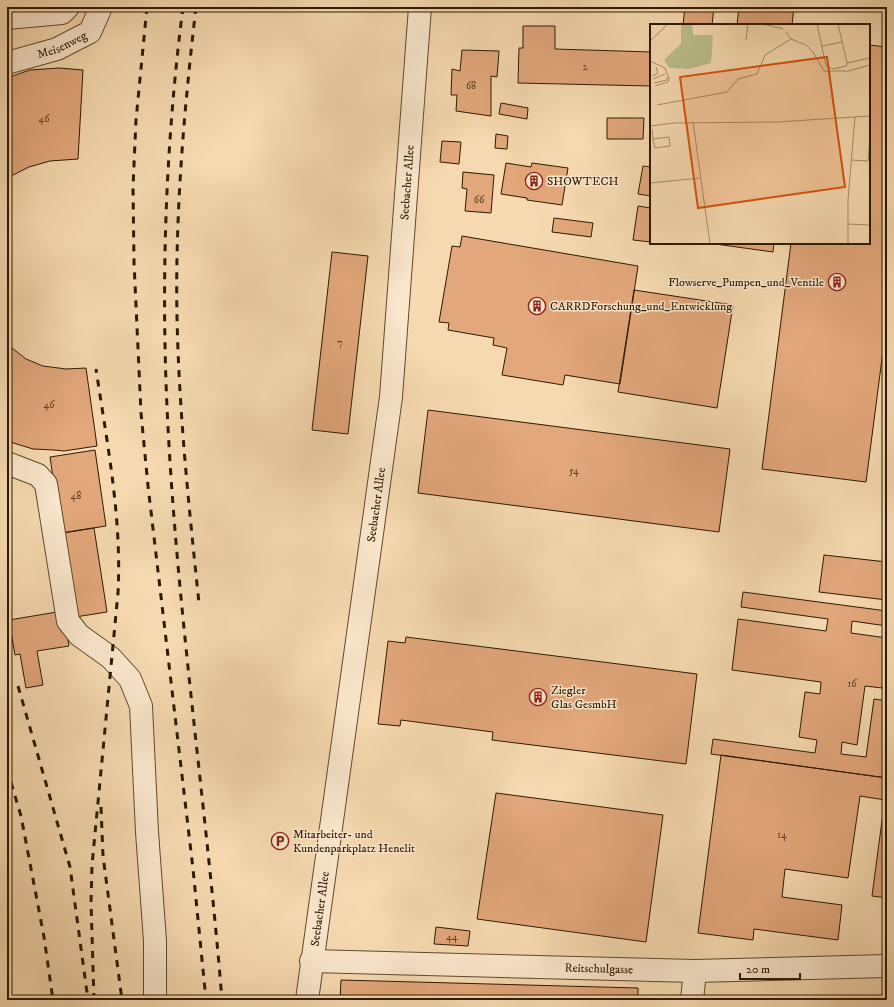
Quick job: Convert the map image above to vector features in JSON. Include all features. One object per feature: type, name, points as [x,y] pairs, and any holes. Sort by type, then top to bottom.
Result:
[{"type":"street","points":[[7,18],[62,13],[68,7]]},
{"type":"street","name":"Meisenweg","points":[[7,63],[57,49],[90,32],[101,7]]},
{"type":"street","name":"Seebacher Allee","points":[[307,1000],[311,961],[391,397],[420,7]]},
{"type":"street","points":[[7,463],[38,475],[46,484],[68,621],[79,635],[111,658],[130,679],[141,706],[147,832],[155,941],[155,1000]]},
{"type":"street","name":"Reitschulgasse","points":[[311,961],[695,971],[887,966]]},
{"type":"street","points":[[692,1000],[695,971]]},
{"type":"building","points":[[685,7],[714,7],[712,24],[683,24]]},
{"type":"building","points":[[739,7],[794,7],[792,24],[737,24]]},
{"type":"building","points":[[523,26],[555,26],[555,49],[650,52],[650,86],[518,83],[519,48],[523,48]]},
{"type":"building","name":"Flowserve_Pumpen_und_Ventile","points":[[870,45],[887,47],[887,320],[866,482],[762,469],[791,244],[870,244]]},
{"type":"building","points":[[462,50],[499,51],[497,77],[491,76],[491,116],[456,111],[457,95],[451,95],[452,69],[460,71]]},
{"type":"building","points":[[59,68],[83,70],[78,159],[50,161],[29,167],[7,178],[7,78],[30,70]]},
{"type":"building","points":[[501,103],[528,108],[527,119],[499,114]]},
{"type":"building","points":[[607,118],[644,118],[643,139],[607,139]]},
{"type":"building","points":[[496,134],[508,136],[507,149],[495,148]]},
{"type":"building","points":[[442,141],[461,142],[459,164],[440,162]]},
{"type":"building","name":"SHOWTECH","points":[[506,163],[531,167],[532,163],[568,168],[562,205],[527,200],[527,198],[501,194]]},
{"type":"building","points":[[643,166],[650,167],[650,196],[638,194]]},
{"type":"building","points":[[463,172],[494,175],[491,213],[465,211],[467,189],[462,188]]},
{"type":"building","points":[[638,206],[650,208],[650,242],[633,240]]},
{"type":"building","points":[[554,218],[593,223],[591,237],[552,232]]},
{"type":"building","name":"CARRDForschung_und_Entwicklung","points":[[462,236],[638,266],[620,384],[565,375],[563,385],[502,375],[507,348],[493,345],[494,338],[448,330],[449,323],[439,322],[452,246],[460,247]]},
{"type":"building","name":"Flowserve_Pumpen_und_Ventile","points":[[715,244],[774,244],[773,252]]},
{"type":"building","points":[[332,252],[368,256],[348,434],[312,430]]},
{"type":"building","points":[[634,290],[733,305],[717,408],[618,392]]},
{"type":"building","points":[[7,344],[26,359],[43,366],[66,369],[86,368],[97,446],[64,451],[33,449],[7,441]]},
{"type":"building","points":[[428,410],[730,449],[719,532],[418,493]]},
{"type":"building","points":[[95,450],[106,526],[61,533],[50,457]]},
{"type":"building","points":[[94,528],[107,612],[69,618],[57,534]]},
{"type":"building","points":[[824,555],[887,562],[887,600],[819,592]]},
{"type":"building","points":[[743,592],[887,611],[887,626],[852,621],[851,633],[887,638],[887,652],[882,688],[865,686],[857,745],[842,742],[841,754],[866,757],[874,699],[887,701],[887,778],[711,754],[713,739],[815,753],[817,740],[799,737],[805,692],[820,694],[821,682],[732,670],[738,619],[826,631],[828,619],[741,607]]},
{"type":"building","points":[[63,611],[69,646],[37,651],[43,685],[26,688],[20,654],[15,655],[9,620]]},
{"type":"building","name":"Ziegler Glas GesmbH","points":[[406,637],[697,674],[686,764],[492,740],[493,732],[401,720],[400,726],[378,724],[388,641],[405,643]]},
{"type":"building","points":[[721,755],[887,778],[885,800],[860,796],[848,878],[785,869],[782,897],[842,905],[838,940],[754,929],[753,940],[698,933]]},
{"type":"building","points":[[887,783],[887,898],[872,896]]},
{"type":"building","points":[[496,793],[663,815],[646,942],[477,919]]},
{"type":"building","points":[[436,927],[470,931],[468,946],[434,944]]},
{"type":"building","points":[[341,980],[638,988],[638,1000],[340,1000]]},
{"type":"building","points":[[780,996],[886,996],[886,1000],[780,1000]]},
{"type":"railway","points":[[147,7],[136,120],[133,187],[134,262],[141,413],[148,486],[193,869],[206,1000]]},
{"type":"railway","points":[[183,7],[172,107],[166,207],[165,357],[171,481],[177,555],[222,1000]]},
{"type":"railway","points":[[196,7],[181,162],[177,240],[177,317],[182,425],[199,603]]},
{"type":"railway","points":[[94,1000],[91,902],[92,865],[118,593],[119,565],[113,481],[96,369]]},
{"type":"railway","points":[[18,686],[70,867],[88,1000]]},
{"type":"railway","points":[[7,769],[21,816],[44,937],[53,1000]]},
{"type":"railway","points":[[101,807],[103,856],[122,1000]]},
{"type":"place","name":"SHOWTECH","points":[[534,181]]},
{"type":"place","name":"Flowserve_Pumpen_und_Ventile","points":[[837,282]]},
{"type":"place","name":"CARRDForschung_und_Entwicklung","points":[[537,306]]},
{"type":"place","name":"Ziegler Glas GesmbH","points":[[538,697]]},
{"type":"place","name":"Mitarbeiter- und Kundenparkplatz Henelit","points":[[280,841]]}]
